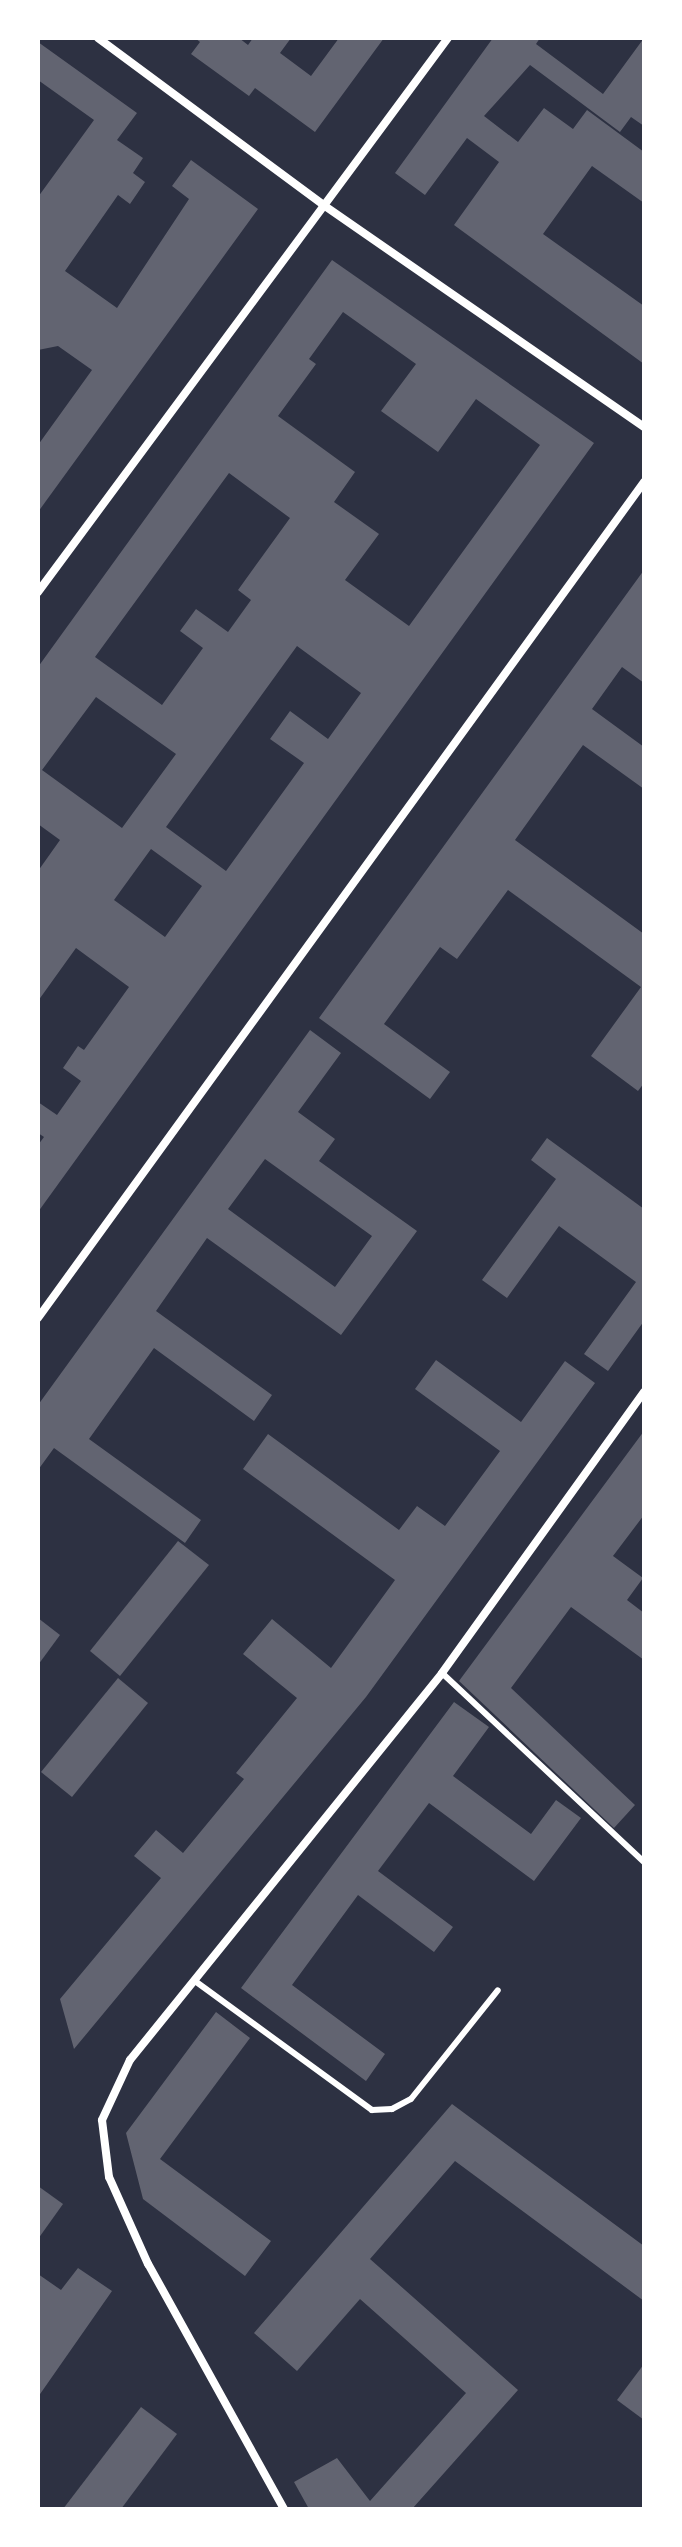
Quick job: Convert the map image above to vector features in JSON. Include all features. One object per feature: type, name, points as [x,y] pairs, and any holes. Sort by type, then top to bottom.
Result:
[{"type":"street","points":[[98,38],[322,204],[644,427]]},
{"type":"street","points":[[38,592],[322,204],[448,38]]},
{"type":"street","points":[[38,1318],[644,482]]},
{"type":"street","points":[[284,2509],[148,2264],[109,2177],[102,2120],[130,2060],[442,1673],[644,1392]]},
{"type":"lane","points":[[442,1673],[644,1862]]},
{"type":"lane","points":[[195,1981],[372,2110],[392,2109],[411,2099],[498,1990]]},
{"type":"building","points":[[195,38],[239,38],[248,45],[253,38],[291,38],[280,53],[311,76],[339,38],[384,38],[315,132],[255,88],[249,96],[191,54],[200,42]]},
{"type":"building","points":[[493,38],[540,38],[536,44],[603,94],[644,38],[644,126],[631,117],[620,132],[530,65],[484,116],[518,142],[544,108],[573,129],[587,110],[644,152],[644,203],[592,166],[543,234],[644,306],[644,364],[454,225],[499,162],[467,138],[425,195],[395,173]]},
{"type":"building","points":[[38,42],[137,113],[117,140],[143,158],[133,173],[145,182],[130,204],[118,195],[65,271],[117,308],[189,199],[172,186],[191,160],[258,209],[38,512],[38,445],[92,370],[58,346],[38,350],[38,197],[94,120],[38,80]]},
{"type":"building","points":[[332,260],[594,443],[38,1212],[38,1145],[44,1137],[38,1133],[38,1102],[57,1115],[81,1081],[63,1068],[78,1046],[84,1050],[129,987],[76,948],[38,1001],[38,871],[60,840],[38,824],[38,667]],"holes":[[[343,312],[416,364],[381,411],[438,452],[476,399],[540,445],[409,626],[345,580],[379,534],[334,502],[355,472],[278,416],[316,364],[309,359]],[[229,473],[290,518],[238,590],[251,600],[228,632],[196,609],[180,631],[203,648],[162,705],[95,657]],[[297,646],[361,693],[328,739],[290,711],[270,739],[304,763],[226,871],[166,827]],[[96,697],[176,754],[122,828],[42,770]],[[151,849],[202,886],[165,937],[114,900]]]},
{"type":"building","points":[[644,570],[644,683],[622,667],[592,709],[644,747],[644,789],[583,745],[515,840],[644,934],[644,1083],[638,1091],[591,1056],[641,987],[508,890],[457,959],[440,947],[384,1024],[450,1072],[430,1099],[319,1018]]},
{"type":"building","points":[[310,1030],[341,1053],[298,1112],[335,1139],[319,1161],[417,1231],[341,1335],[207,1238],[156,1311],[272,1395],[254,1421],[154,1348],[89,1439],[201,1520],[185,1543],[54,1448],[38,1470],[38,1405]],"holes":[[[265,1159],[372,1236],[335,1287],[228,1209]]]},
{"type":"building","points":[[547,1138],[644,1209],[644,1321],[608,1371],[584,1354],[636,1282],[559,1226],[507,1298],[482,1280],[556,1179],[531,1160]]},
{"type":"building","points":[[436,1360],[521,1422],[565,1361],[595,1383],[366,1697],[74,2049],[60,1999],[161,1878],[134,1856],[156,1830],[183,1853],[244,1779],[236,1773],[297,1698],[243,1654],[272,1619],[331,1668],[395,1580],[243,1469],[268,1434],[399,1530],[417,1506],[445,1526],[500,1451],[415,1389]]},
{"type":"building","points":[[644,1431],[644,1515],[613,1556],[643,1578],[627,1600],[644,1613],[644,1660],[571,1607],[511,1688],[635,1805],[614,1828],[459,1681]]},
{"type":"building","points":[[178,1541],[209,1565],[120,1676],[90,1651]]},
{"type":"building","points":[[38,1618],[60,1635],[38,1665]]},
{"type":"building","points":[[118,1678],[148,1703],[72,1797],[41,1772]]},
{"type":"building","points":[[454,1702],[489,1727],[453,1776],[531,1834],[556,1800],[581,1818],[534,1881],[429,1803],[378,1871],[453,1927],[434,1952],[358,1895],[292,1985],[385,2054],[366,2081],[241,1988]]},
{"type":"building","points":[[216,2012],[250,2038],[160,2159],[271,2241],[245,2276],[143,2199],[126,2133]]},
{"type":"building","points":[[452,2104],[644,2246],[644,2301],[455,2161],[370,2259],[518,2390],[412,2509],[309,2509],[294,2482],[337,2458],[370,2501],[466,2393],[360,2299],[297,2371],[254,2333]]},
{"type":"building","points":[[38,2186],[63,2204],[38,2239]]},
{"type":"building","points":[[78,2268],[112,2291],[38,2397],[38,2274],[61,2290]]},
{"type":"building","points":[[644,2364],[644,2420],[617,2400]]},
{"type":"building","points":[[141,2407],[177,2434],[121,2509],[63,2509]]}]
